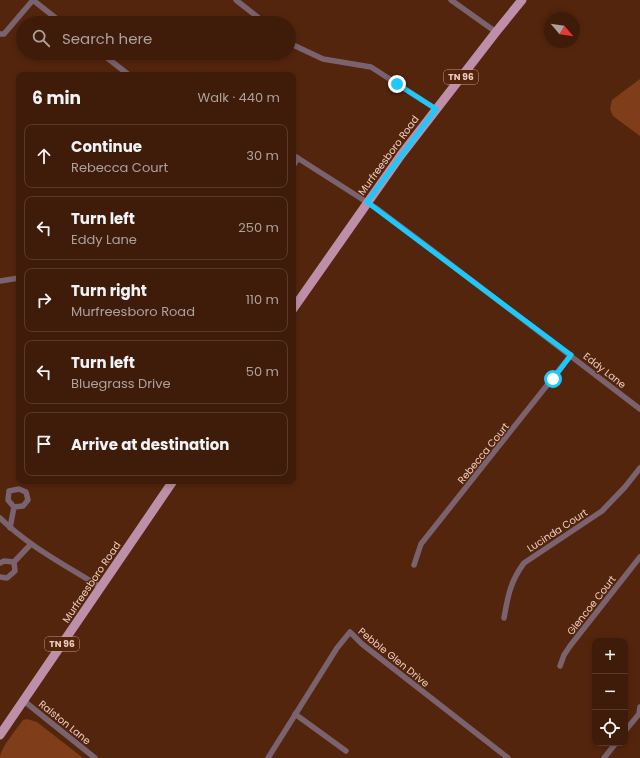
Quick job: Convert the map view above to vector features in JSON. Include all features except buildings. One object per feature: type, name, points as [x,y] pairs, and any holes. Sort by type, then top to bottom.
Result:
[{"type":"main road","name":"Murfreesboro Road","points":[[296,305],[367,202],[436,109],[522,0]]},
{"type":"main road","name":"Murfreesboro Road","points":[[0,735],[171,484]]},
{"type":"street","points":[[19,16],[33,0],[53,16]]},
{"type":"street","points":[[236,0],[256,16]]},
{"type":"street","points":[[451,0],[496,32]]},
{"type":"street","points":[[0,34],[4,34],[16,20]]},
{"type":"street","points":[[296,46],[323,59],[371,67],[436,109]]},
{"type":"street","points":[[110,60],[125,72]]},
{"type":"street","name":"Eddy Lane","points":[[296,158],[367,202],[571,355],[640,409]]},
{"type":"street","points":[[0,281],[16,278]]},
{"type":"street","name":"Rebecca Court","points":[[414,564],[421,544],[571,355]]},
{"type":"street","name":"Lucinda Court","points":[[504,618],[510,585],[524,563],[602,511],[625,487],[640,468]]},
{"type":"street","points":[[10,528],[14,507]]},
{"type":"street","points":[[0,518],[10,528],[31,544],[100,587]]},
{"type":"street","points":[[0,577],[7,578],[15,571],[14,562],[31,544]]},
{"type":"street","name":"Glencoe Court","points":[[560,666],[564,655],[570,646],[640,557]]},
{"type":"street","points":[[0,563],[4,560],[14,562]]},
{"type":"street","name":"Pebble Glen Drive","points":[[268,758],[337,648],[350,632],[362,644],[508,758]]},
{"type":"street","name":"Ralston Lane","points":[[24,700],[95,758]]},
{"type":"street","points":[[628,727],[639,714],[640,707]]},
{"type":"street","points":[[295,714],[346,751]]},
{"type":"street","points":[[604,758],[614,746]]},
{"type":"shaded area","points":[[640,79],[640,136],[613,116],[610,109],[612,100]]},
{"type":"shaded area","points":[[27,719],[37,722],[83,758],[0,758],[9,739],[23,720]]},
{"type":"route","points":[[397,84],[436,109],[367,202],[571,355],[553,379]]}]
